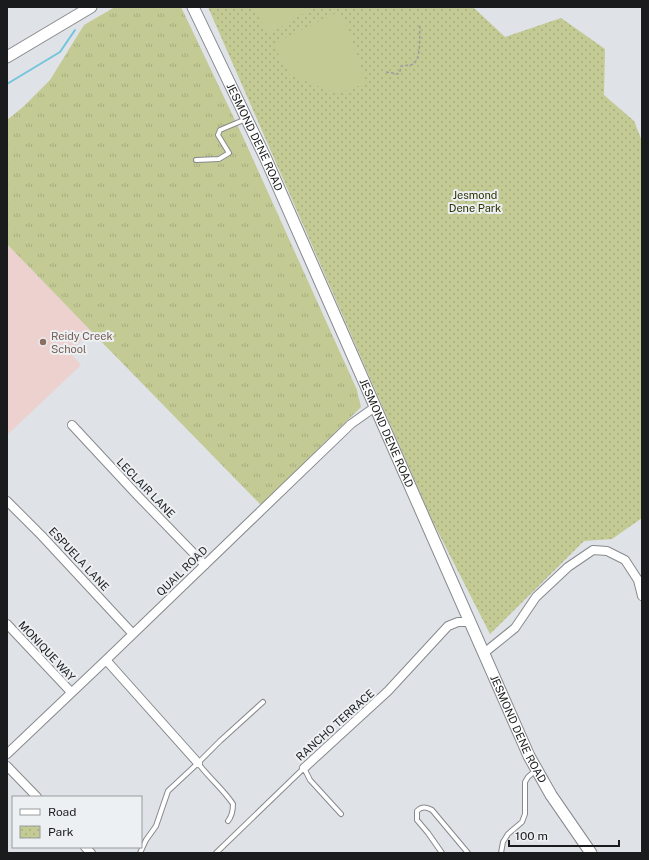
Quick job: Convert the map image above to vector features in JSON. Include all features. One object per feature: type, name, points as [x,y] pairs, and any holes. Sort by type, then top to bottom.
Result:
[{"type":"street","points":[[7,56],[91,7]]},
{"type":"street","name":"JESMOND DENE ROAD","points":[[193,7],[266,159],[529,756],[550,795],[592,853]]},
{"type":"street","name":"QUAIL ROAD","points":[[7,754],[351,424],[375,408]]},
{"type":"street","name":"LECLAIR LANE","points":[[72,425],[138,496],[205,564]]},
{"type":"street","name":"ESPUELA LANE","points":[[7,501],[42,536],[133,634]]},
{"type":"street","points":[[484,653],[515,628],[536,597],[568,567],[593,550],[607,551],[625,560],[638,580],[642,596]]},
{"type":"street","name":"RANCHO TERRACE","points":[[304,768],[388,691],[448,626],[458,622],[470,622]]},
{"type":"street","name":"MONIQUE WAY","points":[[7,624],[71,692]]},
{"type":"street","points":[[106,660],[198,763]]},
{"type":"street","points":[[7,766],[36,796]]},
{"type":"lane","points":[[196,160],[219,159],[229,153],[218,135],[220,130],[246,118]]},
{"type":"lane","points":[[140,853],[146,840],[156,826],[168,791],[263,702]]},
{"type":"lane","points":[[198,763],[203,771],[234,804],[231,818],[228,821]]},
{"type":"lane","points":[[304,768],[310,780],[341,814]]},
{"type":"lane","name":"RANCHO TERRACE","points":[[216,853],[304,768]]},
{"type":"lane","points":[[501,853],[503,842],[508,834],[522,822],[525,814],[524,782],[537,770]]},
{"type":"lane","points":[[442,853],[417,820],[417,811],[421,808],[426,807],[432,810],[468,853]]},
{"type":"path","points":[[386,72],[398,74],[401,66],[417,61],[421,36],[420,24]]},
{"type":"shaded area","name":"Reidy Creek School","points":[[7,244],[91,331],[69,352],[81,365],[7,435]]},
{"type":"green space","points":[[115,7],[181,7],[243,137],[357,390],[361,407],[261,505],[7,244],[7,120],[23,107],[50,80],[84,25]]},
{"type":"green space","name":"Jesmond Dene Park","points":[[208,7],[473,7],[505,37],[561,18],[605,49],[604,95],[634,121],[642,141],[642,518],[612,539],[584,541],[490,634],[432,520]]},
{"type":"green space","points":[[253,7],[314,7],[268,35]]},
{"type":"green space","points":[[336,13],[344,17],[366,83],[338,94],[290,75],[273,44]]},
{"type":"waterway","points":[[7,84],[60,52],[75,30]]},
{"type":"place","name":"Reidy Creek School","points":[[43,342]]}]
